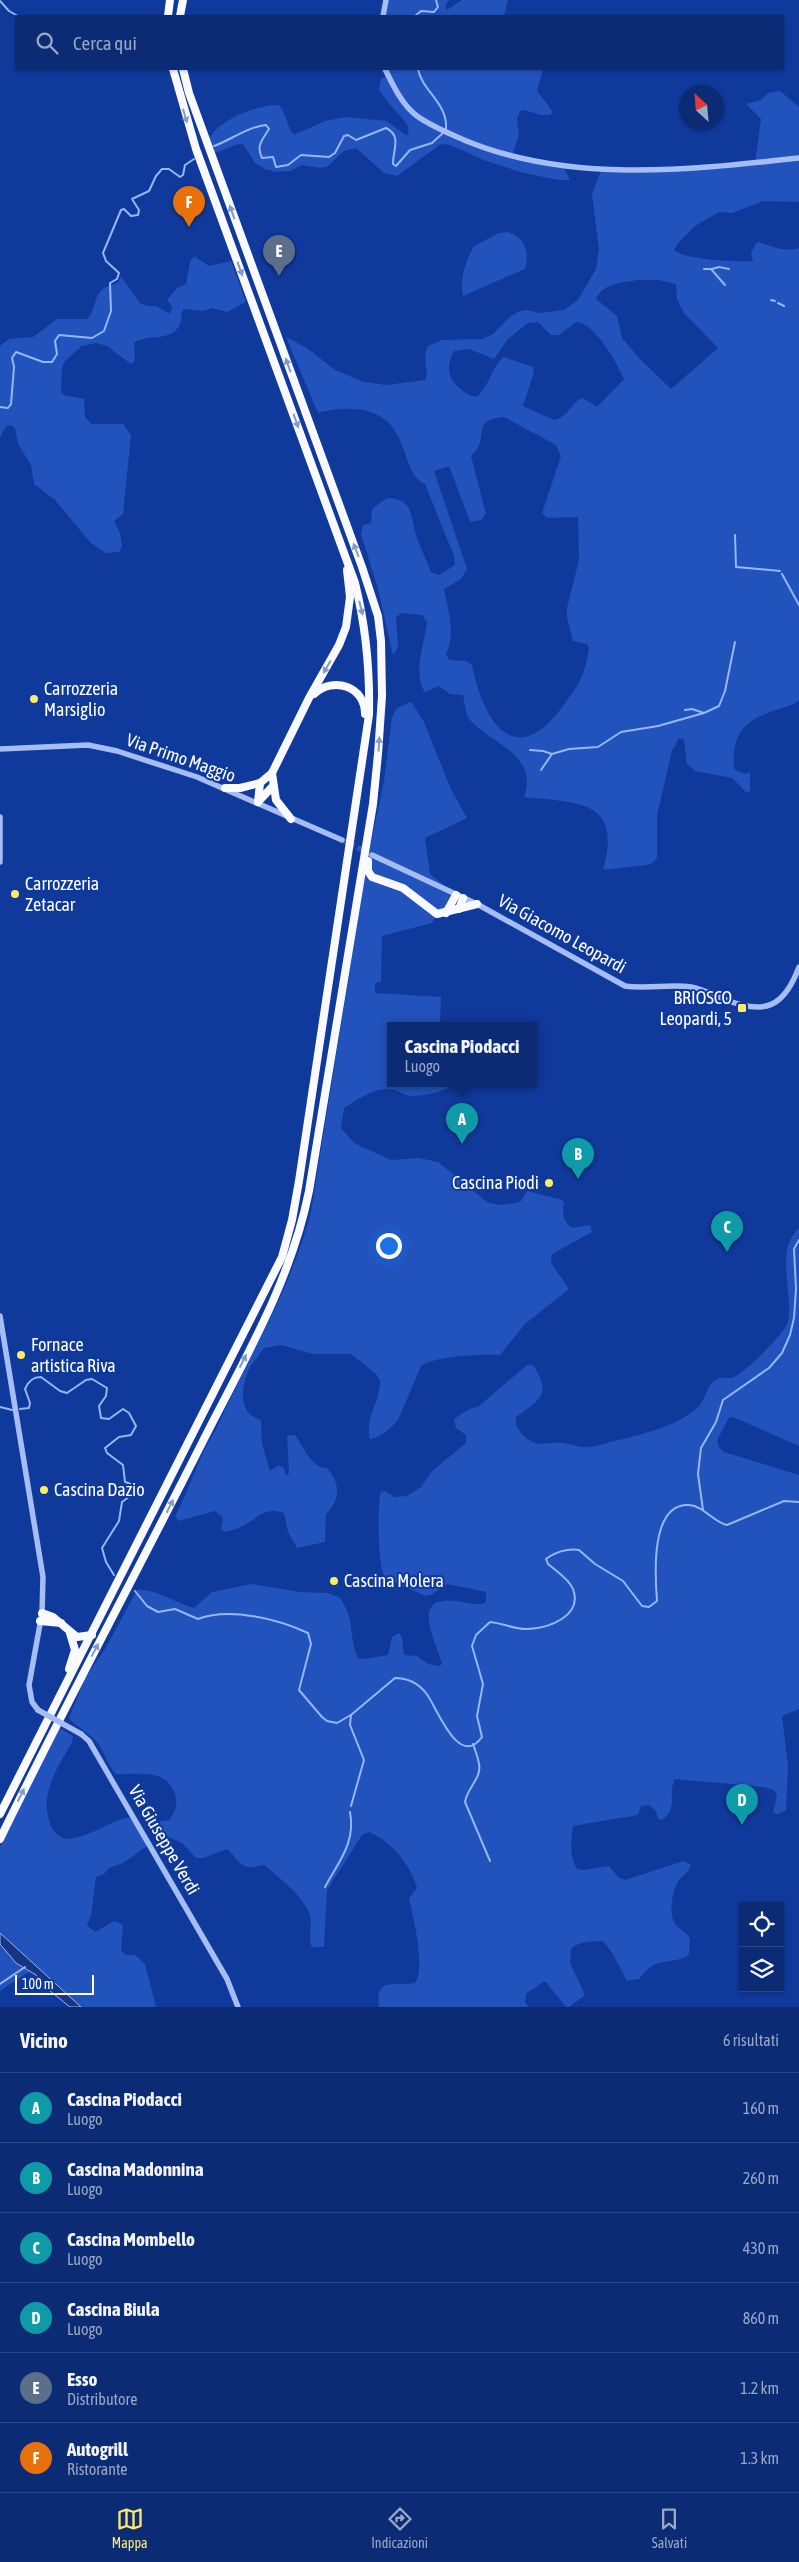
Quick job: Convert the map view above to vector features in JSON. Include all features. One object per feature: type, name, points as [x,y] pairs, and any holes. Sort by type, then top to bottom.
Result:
[{"type":"highway","points":[[164,15],[165,0]]},
{"type":"highway","points":[[168,15],[170,0]]},
{"type":"highway","points":[[179,15],[182,0]]},
{"type":"highway","points":[[0,1814],[282,1257],[292,1220],[299,1181],[370,715],[366,634],[355,582],[196,149],[173,70]]},
{"type":"highway","points":[[183,70],[189,93],[362,567],[378,616],[381,641],[382,696],[375,809],[367,868],[370,874],[403,888],[437,914],[459,908],[479,906]]},
{"type":"highway","points":[[226,788],[240,788],[260,783],[272,773],[309,698],[339,645],[347,621],[350,597],[344,563],[308,454]]},
{"type":"highway","points":[[309,698],[326,686],[336,684],[352,689],[363,700],[365,717],[358,766],[356,799]]},
{"type":"highway","points":[[272,773],[276,800],[291,819]]},
{"type":"highway","points":[[258,802],[260,783]]},
{"type":"highway","points":[[258,802],[273,786]]},
{"type":"highway","points":[[0,1838],[55,1726],[130,1585],[266,1315],[294,1251],[309,1191],[375,792]]},
{"type":"highway","points":[[349,955],[355,936],[364,888],[369,882],[378,879]]},
{"type":"highway","points":[[445,913],[459,897]]},
{"type":"highway","points":[[459,897],[459,908]]},
{"type":"highway","points":[[41,1617],[61,1623],[70,1633],[74,1646],[74,1657],[50,1707],[44,1726]]},
{"type":"highway","points":[[70,1633],[82,1638],[92,1635]]},
{"type":"street","points":[[383,15],[386,0]]},
{"type":"street","points":[[386,70],[396,90],[416,116],[471,143],[521,159],[560,165],[630,169],[699,169],[799,158]]},
{"type":"street","name":"Via Primo Maggio","points":[[0,749],[88,746],[158,764],[226,788],[291,819],[342,840]]},
{"type":"street","points":[[0,817],[0,862]]},
{"type":"street","name":"Via Giacomo Leopardi","points":[[372,855],[479,906],[626,986],[638,988],[689,987],[742,1004],[773,1004],[788,993],[799,967]]},
{"type":"street","points":[[0,1316],[39,1547],[43,1577],[41,1617]]},
{"type":"street","name":"Via Giuseppe Verdi","points":[[41,1617],[29,1685],[32,1702],[38,1710],[81,1734],[89,1741],[226,1979],[238,2007]]},
{"type":"shaded area","points":[[386,0],[449,0],[445,6],[447,10],[462,0],[508,0],[504,15],[383,15]]},
{"type":"shaded area","points":[[386,70],[543,70],[537,91],[553,112],[550,115],[541,115],[524,110],[520,111],[517,119],[519,135],[512,155],[563,166],[570,180],[558,180],[524,173],[486,161],[450,145],[441,144],[397,176],[384,173],[356,148],[344,151],[327,167],[320,168],[302,165],[290,171],[276,172],[265,169],[255,163],[243,144],[215,152],[210,138],[221,125],[250,110],[271,105],[279,105],[294,135],[325,121],[345,117],[387,121],[408,135],[408,126],[379,90],[381,79],[388,75]]},
{"type":"shaded area","points":[[780,91],[799,107],[799,202],[763,201],[732,213],[719,212],[695,226],[678,243],[674,250],[699,258],[724,261],[753,261],[751,253],[757,242],[788,250],[799,248],[799,700],[794,704],[758,717],[742,730],[734,753],[734,769],[745,774],[750,772],[750,791],[747,793],[732,778],[695,771],[687,764],[684,740],[679,738],[672,751],[657,815],[657,858],[653,863],[647,865],[603,870],[608,847],[607,829],[601,817],[591,809],[578,804],[524,797],[527,783],[525,771],[520,761],[469,719],[463,695],[450,694],[439,686],[425,692],[421,685],[419,667],[427,622],[422,615],[402,613],[396,617],[398,647],[393,655],[378,589],[361,534],[363,525],[371,523],[372,509],[387,498],[396,499],[407,506],[431,572],[439,575],[455,565],[454,556],[425,484],[413,472],[391,425],[381,416],[363,410],[335,409],[318,413],[286,337],[307,348],[335,370],[364,382],[386,385],[425,380],[427,372],[426,350],[428,346],[442,340],[482,339],[493,334],[511,316],[520,311],[527,310],[538,313],[564,310],[578,300],[596,269],[599,249],[592,194],[602,168],[631,169],[755,163],[761,119],[746,104],[761,100],[768,93]],"holes":[[[639,280],[658,280],[676,284],[677,299],[684,313],[718,348],[671,389],[639,358],[622,338],[617,316],[596,299],[608,286]],[[538,322],[551,335],[559,335],[576,322],[583,324],[598,336],[624,379],[597,407],[583,398],[576,402],[564,416],[554,420],[523,406],[534,372],[533,367],[504,357],[477,396],[468,394],[454,383],[449,373],[451,357],[454,351],[469,349],[494,359],[508,339],[528,323]],[[504,417],[556,445],[561,456],[542,513],[547,518],[578,517],[579,560],[567,608],[567,617],[573,641],[587,644],[589,648],[586,666],[573,692],[563,706],[545,726],[530,736],[516,737],[503,731],[493,720],[484,704],[472,665],[467,661],[449,660],[446,654],[451,630],[444,589],[461,579],[467,569],[434,471],[449,466],[470,522],[481,520],[486,514],[471,456],[480,443],[483,426],[493,419]]]},
{"type":"shaded area","points":[[508,232],[519,238],[525,246],[527,257],[525,269],[463,296],[464,270],[474,246],[499,233]]},
{"type":"shaded area","points":[[194,256],[209,266],[231,261],[246,302],[227,312],[212,308],[203,311],[183,309],[180,324],[171,334],[145,338],[134,343],[135,361],[131,364],[107,346],[96,343],[82,346],[65,361],[62,368],[61,392],[64,395],[84,399],[85,417],[91,424],[123,424],[131,435],[123,514],[114,521],[120,533],[122,547],[119,552],[106,553],[91,543],[55,500],[34,484],[31,465],[18,444],[15,428],[11,425],[6,426],[0,438],[0,346],[9,339],[33,337],[57,319],[88,319],[100,292],[109,285],[118,283],[121,277],[140,303],[147,306],[156,306],[170,314],[172,307],[167,300],[177,288],[186,284],[190,262]]},
{"type":"shaded area","points":[[411,702],[423,720],[451,789],[467,818],[425,838],[430,874],[456,895],[450,908],[437,914],[432,923],[382,936],[381,982],[375,983],[375,993],[441,997],[440,1022],[387,1022],[387,1087],[450,1087],[419,1096],[407,1095],[388,1089],[375,1091],[344,1108],[341,1128],[354,1143],[391,1160],[419,1158],[438,1162],[487,1202],[498,1205],[516,1203],[521,1201],[527,1191],[562,1200],[564,1203],[564,1217],[567,1223],[572,1228],[590,1225],[592,1232],[552,1254],[551,1263],[569,1289],[525,1324],[500,1355],[471,1355],[447,1358],[421,1366],[398,1420],[378,1437],[370,1439],[369,1424],[380,1387],[380,1380],[376,1374],[351,1354],[313,1354],[281,1345],[264,1348],[247,1374],[243,1398],[248,1412],[253,1417],[261,1420],[262,1444],[270,1471],[279,1465],[284,1468],[286,1476],[289,1473],[287,1436],[295,1435],[312,1461],[321,1467],[327,1468],[332,1474],[337,1486],[336,1498],[331,1509],[326,1514],[325,1542],[297,1548],[288,1532],[284,1513],[277,1511],[266,1512],[242,1526],[225,1532],[221,1529],[223,1518],[215,1511],[179,1521],[175,1516],[204,1451],[281,1296],[311,1212],[367,862],[384,781],[392,717],[397,708]]},
{"type":"shaded area","points":[[799,1228],[799,1446],[733,1417],[729,1418],[717,1440],[719,1447],[724,1452],[799,1475],[799,1709],[782,1716],[788,1766],[786,1810],[778,1814],[773,1813],[777,1796],[774,1790],[764,1787],[675,1779],[672,1790],[671,1809],[663,1820],[658,1819],[656,1811],[649,1805],[641,1806],[638,1815],[573,1826],[572,1853],[577,1869],[583,1870],[609,1866],[619,1878],[625,1880],[684,1861],[691,1865],[677,1884],[673,1895],[672,1907],[674,1922],[690,1939],[689,1954],[686,1957],[656,1964],[639,1979],[627,1981],[613,1954],[603,1941],[586,1942],[578,1944],[571,1949],[570,1963],[585,1995],[569,2007],[566,2007],[546,1982],[543,1982],[526,1994],[525,2002],[528,2007],[379,2007],[378,1997],[383,1986],[388,1984],[415,1983],[418,1976],[418,1942],[409,1898],[417,1888],[410,1871],[399,1855],[377,1836],[369,1832],[362,1835],[327,1890],[324,1947],[312,1947],[310,1940],[311,1920],[307,1908],[297,1894],[265,1865],[246,1866],[240,1863],[227,1849],[203,1858],[196,1858],[182,1843],[156,1831],[155,1822],[169,1820],[173,1814],[176,1805],[175,1794],[165,1780],[158,1777],[142,1774],[116,1774],[96,1741],[69,1718],[85,1678],[105,1649],[137,1590],[157,1593],[194,1608],[212,1592],[251,1584],[300,1592],[328,1593],[339,1597],[348,1612],[353,1643],[358,1658],[365,1659],[388,1655],[392,1637],[399,1633],[402,1638],[404,1655],[417,1656],[428,1664],[439,1666],[442,1664],[430,1628],[430,1610],[434,1604],[443,1601],[482,1604],[486,1602],[486,1592],[447,1584],[431,1595],[425,1596],[384,1575],[380,1560],[379,1534],[381,1492],[385,1491],[395,1497],[407,1496],[421,1487],[432,1471],[466,1443],[466,1435],[456,1428],[454,1419],[469,1409],[478,1407],[527,1365],[534,1366],[539,1376],[542,1384],[541,1396],[532,1406],[516,1417],[516,1422],[522,1434],[532,1442],[541,1444],[563,1443],[583,1447],[594,1446],[659,1429],[687,1415],[699,1406],[709,1387],[716,1379],[732,1378],[745,1370],[772,1344],[788,1322],[789,1298],[786,1260],[792,1237]]},
{"type":"shaded area","points":[[59,1728],[73,1736],[72,1742],[55,1773],[48,1794],[48,1816],[55,1832],[65,1839],[74,1838],[125,1818],[131,1818],[150,1844],[123,1863],[109,1868],[104,1874],[96,1877],[91,1915],[87,1925],[95,1932],[114,1921],[123,1925],[121,1951],[126,1955],[135,1955],[145,1964],[156,2007],[81,2007],[0,1933],[0,1847]]},
{"type":"shaded area","points":[[0,1933],[81,2007],[70,2007],[49,1990],[36,1975],[16,1963],[0,1944]]},
{"type":"shaded area","points":[[0,1944],[16,1963],[30,1971],[0,1991]]},
{"type":"waterway","points":[[416,15],[421,11],[434,12],[438,7],[436,0]]},
{"type":"waterway","points":[[0,1],[9,11],[16,15]]},
{"type":"waterway","points":[[418,70],[424,84],[443,112],[446,120],[446,129]]},
{"type":"waterway","points":[[214,146],[252,128],[266,125],[269,129],[261,143],[260,154],[262,158],[273,157],[276,167],[288,165],[301,155],[329,157],[335,153],[344,136],[348,135],[356,140],[386,128],[394,135],[396,143],[393,164],[396,166],[410,150],[432,143],[443,133]]},
{"type":"waterway","points":[[0,407],[8,408],[11,404],[14,367],[12,358],[16,352],[43,362],[52,362],[57,354],[55,341],[59,335],[92,338],[104,331],[111,311],[110,283],[117,279],[119,273],[106,261],[103,253],[121,210],[124,209],[131,216],[138,215],[139,210],[132,199],[149,191],[156,176],[162,169],[169,169],[180,177],[183,175],[185,165],[194,159]]},
{"type":"waterway","points":[[712,269],[719,267],[729,269]]},
{"type":"waterway","points":[[704,269],[711,269],[725,285]]},
{"type":"waterway","points":[[771,300],[775,301]]},
{"type":"waterway","points":[[778,303],[784,306]]},
{"type":"waterway","points":[[735,535],[736,567],[780,571]]},
{"type":"waterway","points":[[782,574],[799,605]]},
{"type":"waterway","points":[[530,750],[552,754],[569,749],[598,747],[621,732],[658,726],[704,713],[719,706],[725,691],[735,642]]},
{"type":"waterway","points":[[685,710],[692,709],[704,713]]},
{"type":"waterway","points":[[541,770],[552,754]]},
{"type":"waterway","points":[[703,1510],[698,1474],[701,1448],[716,1422],[723,1400],[769,1368],[782,1353],[790,1335],[794,1318],[796,1289],[794,1249],[799,1240]]},
{"type":"waterway","points":[[20,1409],[29,1408],[30,1403],[25,1389],[28,1384],[31,1380],[41,1377],[60,1391],[67,1393],[86,1380],[92,1379],[107,1388],[106,1396],[99,1406],[101,1418],[109,1419],[123,1409],[129,1413],[136,1426],[131,1435],[119,1437],[105,1448],[107,1453],[123,1465],[125,1482],[134,1485],[137,1491],[122,1502],[119,1521],[102,1548],[106,1562],[114,1575]]},
{"type":"waterway","points":[[0,1407],[12,1410]]},
{"type":"waterway","points":[[135,1591],[147,1606],[158,1612],[175,1609],[198,1619],[224,1614],[239,1614],[268,1619],[308,1633],[311,1644],[299,1690],[327,1721],[337,1723],[351,1715],[395,1678],[404,1679],[420,1686],[426,1693],[456,1741],[465,1746],[473,1745],[482,1737],[477,1716],[483,1684],[472,1646],[476,1635],[490,1622],[523,1629],[545,1626],[562,1619],[573,1606],[575,1598],[571,1585],[548,1564],[546,1559],[562,1551],[579,1550],[595,1564],[623,1581],[642,1606],[649,1607],[657,1601],[656,1559],[661,1528],[667,1516],[676,1508],[689,1505],[694,1506],[717,1521],[727,1525],[784,1501],[799,1502]]},
{"type":"waterway","points":[[351,1715],[350,1725],[364,1760],[351,1806]]},
{"type":"waterway","points":[[473,1744],[479,1769],[465,1802],[490,1861]]},
{"type":"waterway","points":[[325,1887],[345,1851],[351,1833],[350,1812]]},
{"type":"waterway","points":[[0,1984],[25,1967]]},
{"type":"tunnel","points":[[342,840],[372,855]]},
{"type":"place","name":"Autogrill","points":[[189,227]]},
{"type":"place","name":"Esso","points":[[279,276]]},
{"type":"place","name":"Carrozzeria Marsiglio","points":[[34,699]]},
{"type":"place","name":"Carrozzeria Zetacar","points":[[15,894]]},
{"type":"place","name":"BRIOSCO Leopardi, 5","points":[[742,1008]]},
{"type":"place","name":"Cascina Piodacci","points":[[462,1144]]},
{"type":"place","name":"Cascina Madonnina","points":[[578,1179]]},
{"type":"place","name":"Cascina Piodi","points":[[549,1183]]},
{"type":"place","name":"Cascina Mombello","points":[[727,1252]]},
{"type":"place","name":"Fornace artistica Riva","points":[[21,1355]]},
{"type":"place","name":"Cascina Dazio","points":[[44,1490]]},
{"type":"place","name":"Cascina Molera","points":[[334,1581]]},
{"type":"place","name":"Cascina Biula","points":[[742,1825]]}]
